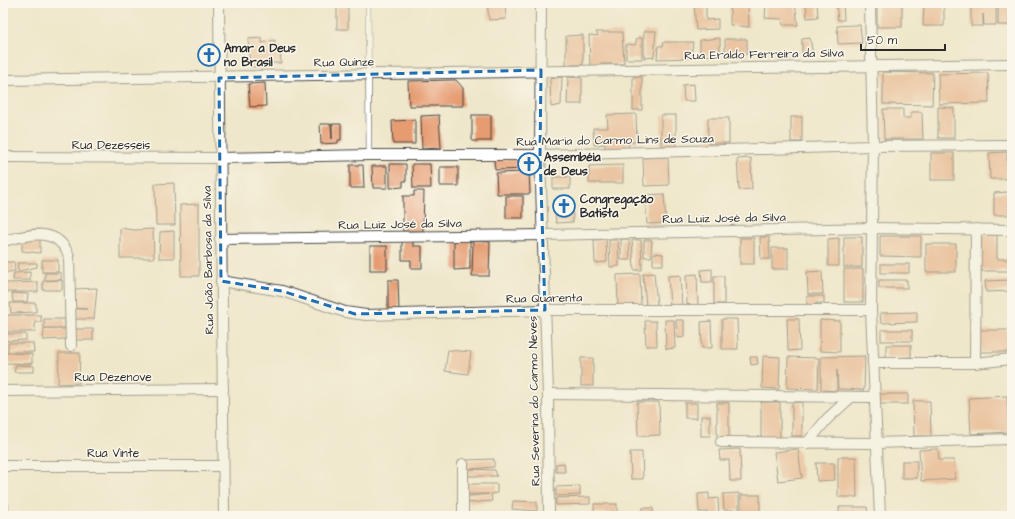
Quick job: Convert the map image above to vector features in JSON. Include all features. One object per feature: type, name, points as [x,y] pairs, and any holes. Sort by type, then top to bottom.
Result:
[{"type":"street","name":"Rua João Barbosa da Silva","points":[[219,3],[219,158],[224,516]]},
{"type":"street","name":"Rua Severina do Carmo Neves","points":[[541,3],[540,155],[544,235],[550,516]]},
{"type":"street","points":[[870,3],[873,146],[871,310],[880,516]]},
{"type":"street","name":"Rua Eraldo Ferreira da Silva","points":[[541,70],[1012,64]]},
{"type":"street","name":"Rua Quinze","points":[[3,80],[219,78],[541,70]]},
{"type":"street","name":"Rua Maria do Carmo Lins de Souza","points":[[219,158],[369,155],[540,155],[873,146],[1012,145]]},
{"type":"street","name":"Rua Dezesseis","points":[[3,157],[219,158]]},
{"type":"street","name":"Rua Luiz José da Silva","points":[[220,238],[544,235],[873,228],[1012,230]]},
{"type":"street","points":[[975,363],[976,229]]},
{"type":"street","points":[[3,241],[38,234],[50,236],[58,240],[66,247],[69,256],[71,346]]},
{"type":"street","name":"Rua Quarenta","points":[[221,281],[282,291],[355,314],[545,310],[871,310]]},
{"type":"street","points":[[873,363],[975,363],[1012,359]]},
{"type":"street","name":"Rua Dezenove","points":[[3,391],[223,389]]},
{"type":"street","points":[[548,394],[874,398]]},
{"type":"street","points":[[807,443],[827,419],[851,397]]},
{"type":"street","points":[[721,442],[876,443],[1012,440]]},
{"type":"street","points":[[463,464],[463,516]]},
{"type":"street","name":"Rua Vinte","points":[[3,466],[223,466]]},
{"type":"street","points":[[3,505],[3,516]]},
{"type":"lane","points":[[368,3],[370,74],[369,155]]},
{"type":"highlighted area","points":[[541,70],[540,155],[545,310],[355,314],[282,291],[221,281],[219,78]]},
{"type":"building","points":[[487,3],[505,3],[506,19],[489,20]]},
{"type":"building","points":[[694,3],[706,3],[706,20],[718,19],[718,29],[696,30]]},
{"type":"building","points":[[730,3],[748,3],[749,27],[730,25]]},
{"type":"building","points":[[766,3],[795,3],[798,25],[783,25],[782,19],[765,18]]},
{"type":"building","points":[[806,3],[817,3],[818,17],[807,18]]},
{"type":"building","points":[[836,3],[843,3],[844,20],[838,20]]},
{"type":"building","points":[[877,3],[902,3],[902,27],[877,27]]},
{"type":"building","points":[[924,3],[944,3],[944,26],[923,26]]},
{"type":"building","points":[[971,3],[996,3],[996,25],[984,25],[983,14],[983,26],[971,26]]},
{"type":"building","points":[[998,3],[1009,3],[1009,25],[998,25]]},
{"type":"building","points":[[337,7],[348,7],[348,29],[337,29]]},
{"type":"building","points":[[860,25],[862,43],[838,44],[837,26]]},
{"type":"building","points":[[644,31],[656,31],[654,57],[644,58]]},
{"type":"building","points":[[596,32],[622,32],[624,64],[599,64],[597,67],[590,66],[589,35],[598,36]]},
{"type":"building","points":[[583,35],[583,65],[566,65],[566,36]]},
{"type":"building","points":[[262,38],[262,43],[275,40],[275,46],[280,46],[281,63],[266,63],[266,67],[250,67],[248,39]]},
{"type":"building","points":[[637,38],[642,38],[642,59],[626,59],[626,44],[635,45]]},
{"type":"building","points":[[720,38],[720,55],[700,56],[700,40]]},
{"type":"building","points":[[810,38],[813,54],[802,54],[802,39]]},
{"type":"building","points":[[725,39],[747,39],[747,54],[725,55]]},
{"type":"building","points":[[664,42],[693,42],[691,58],[657,59],[658,46],[663,46]]},
{"type":"building","points":[[883,72],[933,73],[932,105],[883,104]]},
{"type":"building","points":[[988,73],[989,103],[939,104],[938,74]]},
{"type":"building","points":[[562,77],[561,105],[551,107],[550,79]]},
{"type":"building","points":[[568,77],[582,78],[582,104],[567,104]]},
{"type":"building","points":[[633,77],[642,77],[642,110],[633,110]]},
{"type":"building","points":[[456,80],[463,88],[463,106],[409,106],[408,81]]},
{"type":"building","points":[[265,83],[266,106],[250,107],[248,84]]},
{"type":"building","points":[[694,84],[695,101],[684,101],[683,85]]},
{"type":"building","points":[[938,107],[954,108],[954,138],[938,138]]},
{"type":"building","points":[[883,109],[903,109],[903,118],[911,118],[911,112],[922,112],[923,139],[884,139]]},
{"type":"building","points":[[636,114],[637,142],[628,142],[629,148],[605,149],[605,144],[594,145],[593,128],[608,128],[607,115]]},
{"type":"building","points":[[439,115],[441,148],[422,149],[421,116]]},
{"type":"building","points":[[472,115],[491,115],[491,141],[472,141]]},
{"type":"building","points":[[661,115],[676,115],[676,146],[661,146]]},
{"type":"building","points":[[791,117],[802,117],[802,142],[791,142]]},
{"type":"building","points":[[708,118],[729,118],[729,143],[708,143]]},
{"type":"building","points":[[415,120],[415,144],[393,144],[392,121]]},
{"type":"building","points":[[320,124],[331,124],[332,139],[332,124],[341,124],[341,140],[338,140],[338,143],[321,144]]},
{"type":"building","points":[[1007,152],[1007,179],[990,179],[989,153]]},
{"type":"building","points":[[931,153],[954,153],[954,180],[931,180]]},
{"type":"building","points":[[668,157],[669,185],[644,186],[643,158]]},
{"type":"building","points":[[751,158],[752,189],[739,190],[737,159]]},
{"type":"building","points":[[532,159],[532,169],[495,170],[494,160]]},
{"type":"building","points":[[1010,162],[1012,162],[1012,182],[1010,182]]},
{"type":"building","points":[[390,164],[406,164],[406,181],[403,181],[403,187],[390,188]]},
{"type":"building","points":[[412,164],[430,164],[431,188],[413,188]]},
{"type":"building","points":[[350,165],[363,165],[364,188],[350,188]]},
{"type":"building","points":[[623,165],[623,183],[589,183],[589,166]]},
{"type":"building","points":[[372,166],[387,166],[387,188],[373,188]]},
{"type":"building","points":[[440,167],[458,167],[458,186],[440,186]]},
{"type":"building","points":[[529,172],[530,194],[497,194],[496,173]]},
{"type":"building","points":[[553,177],[570,177],[570,189],[553,189]]},
{"type":"building","points":[[174,183],[175,225],[156,225],[155,184]]},
{"type":"building","points":[[414,191],[424,191],[423,231],[403,231],[403,196],[414,196]]},
{"type":"building","points":[[1009,192],[1009,215],[994,215],[994,193]]},
{"type":"building","points":[[664,194],[666,223],[647,224],[645,195]]},
{"type":"building","points":[[506,196],[523,196],[523,218],[506,218]]},
{"type":"building","points":[[572,199],[573,222],[556,223],[554,200]]},
{"type":"building","points":[[199,204],[199,276],[181,276],[180,205]]},
{"type":"building","points":[[120,228],[134,230],[153,229],[154,258],[120,258]]},
{"type":"building","points":[[174,231],[174,258],[159,258],[160,232]]},
{"type":"building","points":[[981,235],[997,235],[997,259],[1012,259],[1012,271],[981,271]]},
{"type":"building","points":[[880,236],[921,236],[921,257],[880,256]]},
{"type":"building","points":[[760,237],[769,237],[770,259],[761,259]]},
{"type":"building","points":[[844,237],[862,237],[862,267],[844,267]]},
{"type":"building","points":[[740,238],[754,238],[754,264],[740,264]]},
{"type":"building","points":[[839,238],[839,266],[828,266],[828,239]]},
{"type":"building","points":[[27,239],[40,239],[40,253],[22,251],[22,242],[27,242]]},
{"type":"building","points":[[606,239],[607,262],[595,263],[594,240]]},
{"type":"building","points":[[621,239],[629,239],[630,260],[621,260]]},
{"type":"building","points":[[609,240],[618,240],[619,266],[610,267]]},
{"type":"building","points":[[632,240],[641,240],[642,270],[634,270]]},
{"type":"building","points":[[644,240],[652,240],[651,257],[644,257]]},
{"type":"building","points":[[402,241],[413,241],[413,246],[422,246],[422,268],[411,268],[411,260],[402,260]]},
{"type":"building","points":[[454,241],[470,241],[470,269],[454,270]]},
{"type":"building","points":[[473,241],[490,242],[489,276],[472,276]]},
{"type":"building","points":[[926,244],[956,244],[956,272],[926,272]]},
{"type":"building","points":[[370,246],[387,246],[387,270],[370,270]]},
{"type":"building","points":[[772,248],[788,248],[788,269],[772,269]]},
{"type":"building","points":[[653,253],[663,254],[663,265],[653,265]]},
{"type":"building","points":[[42,260],[58,260],[58,272],[42,272]]},
{"type":"building","points":[[3,262],[14,262],[15,271],[3,273]]},
{"type":"building","points":[[17,263],[37,263],[37,267],[18,271]]},
{"type":"building","points":[[881,264],[909,264],[909,273],[881,273]]},
{"type":"building","points":[[712,269],[712,282],[702,282],[701,270]]},
{"type":"building","points":[[844,269],[863,269],[863,302],[844,302]]},
{"type":"building","points":[[822,271],[823,294],[808,294],[807,272]]},
{"type":"building","points":[[30,272],[30,280],[13,280],[14,273]]},
{"type":"building","points":[[45,273],[61,273],[61,280],[45,280]]},
{"type":"building","points":[[654,273],[657,305],[646,306],[643,274]]},
{"type":"building","points":[[640,274],[641,307],[618,307],[617,275]]},
{"type":"building","points":[[697,274],[698,305],[687,305],[686,275]]},
{"type":"building","points":[[680,275],[682,306],[670,307],[668,276]]},
{"type":"building","points":[[714,276],[724,276],[724,304],[714,304]]},
{"type":"building","points":[[62,280],[62,290],[43,290],[43,281]]},
{"type":"building","points":[[388,280],[398,280],[399,311],[388,311]]},
{"type":"building","points":[[879,280],[907,280],[907,288],[879,288]]},
{"type":"building","points":[[1012,280],[1012,291],[986,292],[985,281]]},
{"type":"building","points":[[38,282],[38,292],[6,292],[6,283]]},
{"type":"building","points":[[97,288],[94,319],[75,319],[74,309],[87,309],[75,308],[75,289]]},
{"type":"building","points":[[12,293],[28,294],[27,302],[13,302]]},
{"type":"building","points":[[807,296],[824,296],[824,303],[816,303],[816,309],[807,309]]},
{"type":"building","points":[[10,303],[36,303],[36,312],[11,313]]},
{"type":"building","points":[[917,312],[917,322],[881,323],[880,313]]},
{"type":"building","points":[[6,315],[41,315],[41,322],[35,322],[35,332],[7,332]]},
{"type":"building","points":[[44,319],[65,319],[65,328],[44,328]]},
{"type":"building","points":[[722,319],[737,319],[738,349],[722,349]]},
{"type":"building","points":[[787,319],[799,319],[800,350],[788,351]]},
{"type":"building","points":[[665,320],[674,320],[675,348],[666,349]]},
{"type":"building","points":[[676,320],[684,320],[684,337],[677,338]]},
{"type":"building","points":[[820,320],[840,321],[840,352],[820,351]]},
{"type":"building","points":[[645,321],[656,321],[657,346],[646,346]]},
{"type":"building","points":[[711,321],[712,348],[702,348],[701,322]]},
{"type":"building","points":[[44,329],[66,329],[66,339],[43,340]]},
{"type":"building","points":[[74,329],[93,329],[93,340],[74,340]]},
{"type":"building","points":[[881,330],[912,330],[912,341],[881,341]]},
{"type":"building","points":[[980,330],[1012,330],[1012,352],[980,352]]},
{"type":"building","points":[[6,334],[26,334],[26,340],[6,341]]},
{"type":"building","points":[[8,343],[33,343],[34,352],[8,352]]},
{"type":"building","points":[[886,345],[911,345],[911,357],[886,358]]},
{"type":"building","points":[[448,350],[471,352],[468,374],[445,371]]},
{"type":"building","points":[[5,353],[32,354],[32,364],[5,363]]},
{"type":"building","points":[[59,353],[80,353],[79,383],[58,384]]},
{"type":"building","points":[[763,356],[780,357],[779,389],[762,388]]},
{"type":"building","points":[[865,356],[864,390],[838,389],[837,370],[837,391],[821,390],[821,357]]},
{"type":"building","points":[[750,357],[757,357],[758,364],[751,365]]},
{"type":"building","points":[[788,357],[819,358],[818,389],[787,388]]},
{"type":"building","points":[[581,358],[593,358],[593,386],[581,386]]},
{"type":"building","points":[[16,365],[34,366],[34,372],[14,372]]},
{"type":"building","points":[[877,394],[908,394],[908,404],[877,404]]},
{"type":"building","points":[[1007,396],[1009,432],[971,434],[969,398]]},
{"type":"building","points":[[913,401],[930,401],[931,436],[914,436]]},
{"type":"building","points":[[637,402],[659,402],[660,435],[638,436]]},
{"type":"building","points":[[761,402],[780,402],[780,438],[761,438]]},
{"type":"building","points":[[802,402],[802,436],[792,436],[792,403]]},
{"type":"building","points":[[685,403],[697,403],[697,418],[685,418]]},
{"type":"building","points":[[717,403],[729,403],[729,438],[717,438]]},
{"type":"building","points":[[701,416],[710,416],[710,436],[701,436]]},
{"type":"building","points":[[740,449],[741,481],[730,481],[729,460],[720,460],[719,450]]},
{"type":"building","points":[[798,449],[802,478],[778,481],[774,452]]},
{"type":"building","points":[[938,449],[939,460],[954,460],[955,479],[921,481],[919,450]]},
{"type":"building","points":[[630,452],[642,452],[643,479],[631,479]]},
{"type":"building","points":[[838,457],[856,457],[857,497],[838,497]]},
{"type":"building","points":[[494,459],[494,467],[469,469],[495,470],[497,476],[467,476],[465,460]]},
{"type":"building","points":[[902,461],[917,461],[917,478],[902,478]]},
{"type":"building","points":[[564,463],[565,472],[556,472],[556,464]]},
{"type":"building","points":[[816,463],[834,463],[835,480],[817,481]]},
{"type":"building","points":[[467,484],[497,484],[497,493],[491,494],[492,501],[469,503],[468,496],[489,494],[467,494]]},
{"type":"building","points":[[580,486],[580,495],[556,496],[556,487]]},
{"type":"building","points":[[709,493],[709,499],[718,498],[719,516],[708,516],[708,512],[699,512],[698,494]]},
{"type":"building","points":[[739,493],[739,510],[724,510],[723,494]]},
{"type":"building","points":[[741,495],[760,495],[760,516],[741,516]]},
{"type":"building","points":[[590,497],[590,504],[556,505],[556,498]]},
{"type":"building","points":[[513,501],[537,502],[537,511],[512,509]]},
{"type":"building","points":[[594,504],[617,504],[617,513],[594,513]]},
{"type":"building","points":[[839,507],[867,507],[868,516],[839,516]]},
{"type":"building","points":[[642,508],[653,508],[653,515],[663,514],[663,516],[642,516]]},
{"type":"place","name":"Amar a Deus no Brasil","points":[[209,55]]},
{"type":"place","name":"Assembéia de Deus","points":[[529,164]]},
{"type":"place","name":"Congregação Batista","points":[[564,206]]}]
